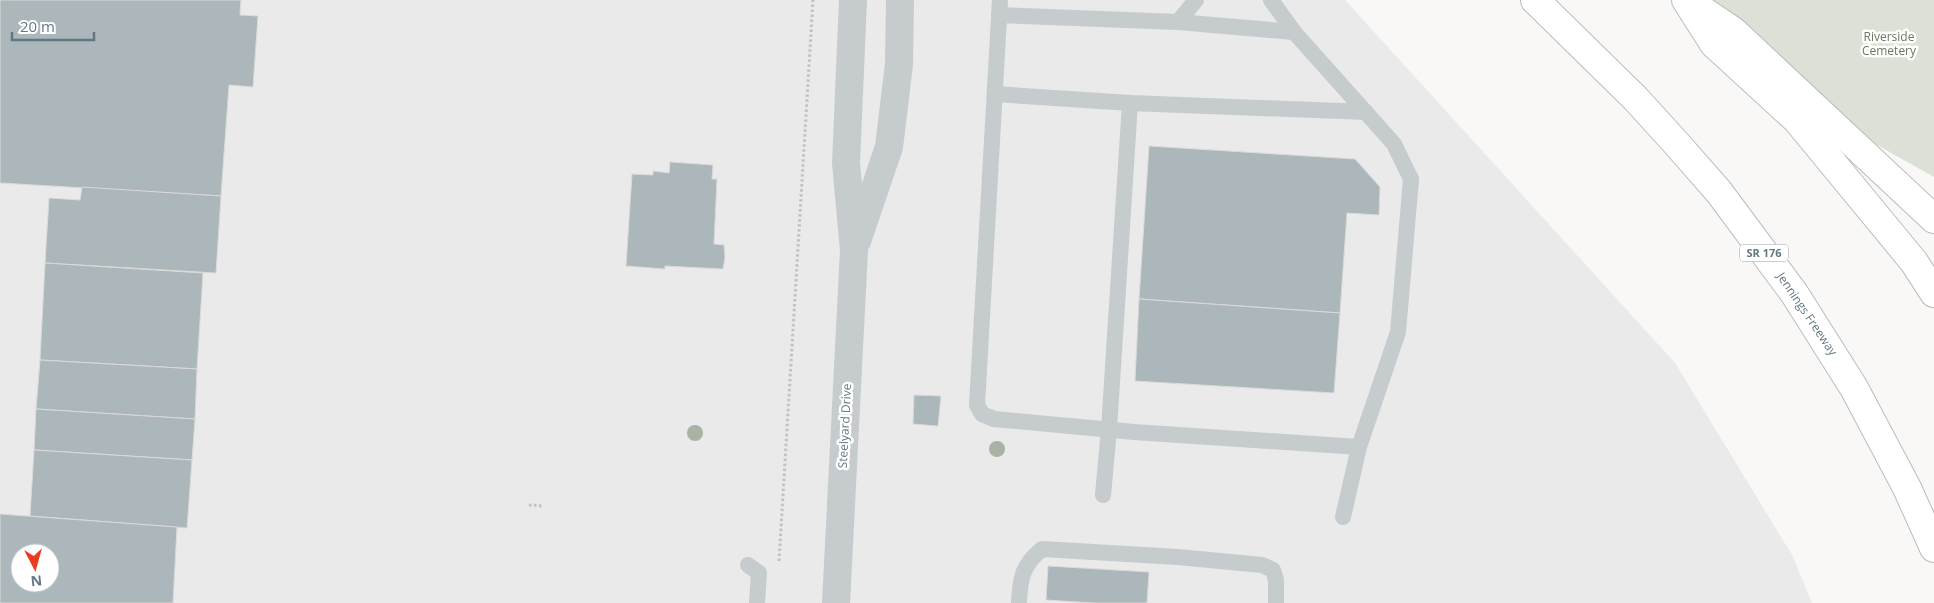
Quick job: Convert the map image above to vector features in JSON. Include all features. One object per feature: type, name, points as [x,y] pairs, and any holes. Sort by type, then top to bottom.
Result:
[{"type":"highway","name":"Jennings Freeway","points":[[1535,0],[1636,99],[1682,150],[1719,192],[1794,293],[1854,388],[1907,488],[1934,548]]},
{"type":"highway","points":[[1686,0],[1733,30],[1934,219]]},
{"type":"highway","points":[[1686,0],[1714,44],[1796,120],[1914,262],[1934,293]]},
{"type":"street","name":"Steelyard Drive","points":[[836,603],[854,250],[846,164],[853,0]]},
{"type":"street","name":"Steelyard Drive","points":[[854,250],[889,147],[899,64],[900,0]]},
{"type":"lane","points":[[1178,22],[1196,0]]},
{"type":"lane","points":[[1271,0],[1294,32],[1394,144],[1411,179],[1398,332],[1358,447],[1343,517]]},
{"type":"lane","points":[[1294,32],[999,8],[977,404],[982,414],[994,419],[1109,430],[1358,447]]},
{"type":"lane","points":[[995,94],[1130,103],[1366,112]]},
{"type":"lane","points":[[1103,495],[1109,430],[1130,103]]},
{"type":"lane","points":[[1019,603],[1023,570],[1031,557],[1042,549],[1178,557],[1262,565],[1274,570],[1276,603]]},
{"type":"lane","points":[[748,565],[759,573],[757,603]]},
{"type":"path","points":[[781,516],[813,0]]},
{"type":"path","points":[[529,505],[543,506]]},
{"type":"shaded area","points":[[0,0],[1345,0],[1675,363],[1792,555],[1812,603],[0,603]]},
{"type":"green space","name":"Riverside Cemetery","points":[[1687,0],[1934,0],[1934,177],[1822,114]]},
{"type":"building","points":[[0,0],[241,0],[240,15],[258,16],[253,87],[229,85],[221,196],[0,183]]},
{"type":"building","points":[[1149,146],[1355,159],[1380,187],[1379,215],[1347,213],[1340,313],[1139,299]]},
{"type":"building","points":[[670,162],[713,165],[712,179],[717,179],[714,244],[724,245],[723,269],[665,266],[665,269],[626,266],[632,174],[653,175],[653,171],[669,173]]},
{"type":"building","points":[[82,187],[221,196],[216,273],[45,263],[49,198],[80,200]]},
{"type":"building","points":[[45,263],[203,273],[197,369],[40,360]]},
{"type":"building","points":[[1139,299],[1340,313],[1334,393],[1135,381]]},
{"type":"building","points":[[40,360],[197,369],[195,419],[36,409]]},
{"type":"building","points":[[914,395],[941,396],[938,426],[913,424]]},
{"type":"building","points":[[36,409],[195,419],[192,460],[34,450]]},
{"type":"building","points":[[34,450],[192,460],[187,528],[30,516]]},
{"type":"building","points":[[0,514],[177,527],[173,603],[0,603]]},
{"type":"building","points":[[1048,566],[1149,572],[1147,603],[1094,603],[1046,600]]}]
